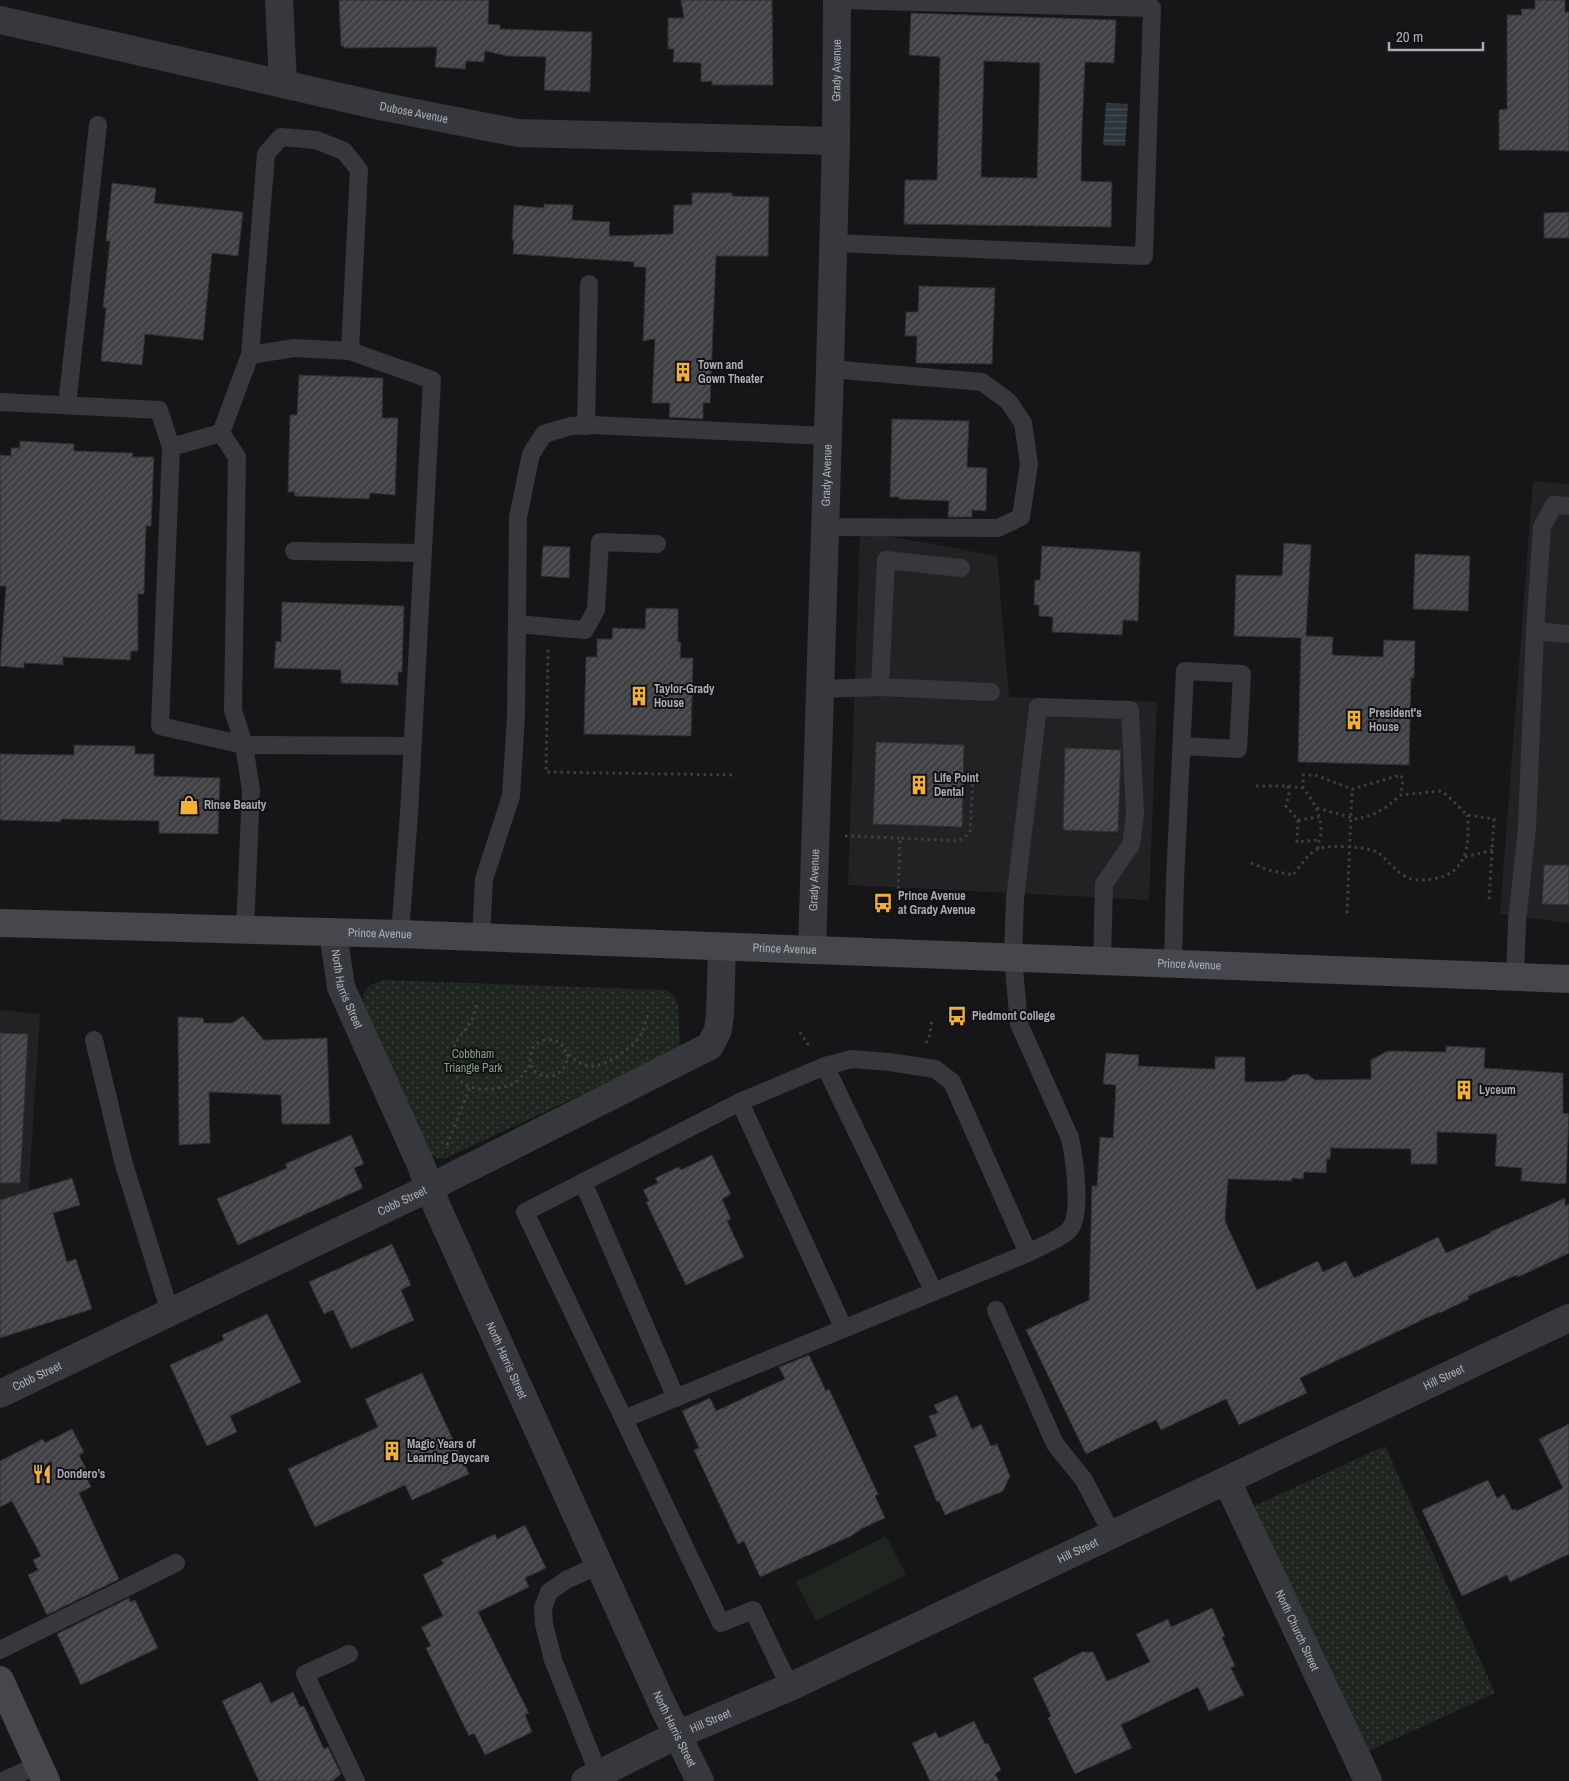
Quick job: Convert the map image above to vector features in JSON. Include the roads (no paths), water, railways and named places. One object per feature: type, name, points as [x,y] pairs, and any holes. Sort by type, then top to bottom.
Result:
[{"type":"main road","name":"Prince Avenue","points":[[0,923],[400,934],[1569,979]]},
{"type":"main road","points":[[0,1680],[42,1773]]},
{"type":"street","points":[[279,0],[283,83]]},
{"type":"street","name":"Grady Avenue","points":[[812,950],[834,243],[837,0]]},
{"type":"street","name":"Dubose Avenue","points":[[0,20],[380,106],[518,133],[836,141]]},
{"type":"street","name":"North Harris Street","points":[[333,932],[341,987],[421,1165],[429,1188],[599,1565],[700,1781]]},
{"type":"street","name":"Cobb Street","points":[[0,1394],[429,1188],[710,1046],[718,1030],[720,1015],[722,947]]},
{"type":"street","name":"Hill Street","points":[[592,1778],[678,1735],[790,1686],[1569,1318]]},
{"type":"street","name":"North Church Street","points":[[1227,1481],[1368,1781]]},
{"type":"lane","points":[[834,243],[1144,256],[1152,8],[837,0]]},
{"type":"lane","points":[[67,405],[98,125]]},
{"type":"lane","points":[[221,433],[250,355],[266,154],[281,137],[316,140],[344,151],[359,170],[350,351]]},
{"type":"lane","points":[[586,426],[589,284]]},
{"type":"lane","points":[[250,355],[294,348],[350,351],[432,380],[400,934]]},
{"type":"lane","points":[[824,527],[998,528],[1021,516],[1029,464],[1023,423],[1008,401],[982,382],[830,369]]},
{"type":"lane","points":[[0,402],[159,410],[171,447],[160,726],[244,745],[412,746]]},
{"type":"lane","points":[[481,937],[484,879],[511,796],[516,716],[518,517],[531,454],[544,434],[571,426],[586,426],[828,436]]},
{"type":"lane","points":[[171,447],[221,433]]},
{"type":"lane","points":[[221,433],[237,457],[233,710],[244,745],[251,790],[245,929]]},
{"type":"lane","points":[[1515,977],[1517,921],[1527,828],[1535,631],[1542,527],[1554,506],[1569,506]]},
{"type":"lane","points":[[517,624],[584,630],[596,610],[600,542],[657,544]]},
{"type":"lane","points":[[294,551],[422,553]]},
{"type":"lane","points":[[880,687],[886,560],[961,568]]},
{"type":"lane","points":[[1535,631],[1569,634]]},
{"type":"lane","points":[[1173,964],[1185,671],[1242,674],[1238,749],[1182,746]]},
{"type":"lane","points":[[820,689],[880,687],[991,692]]},
{"type":"lane","points":[[624,1420],[1028,1253],[1071,1229],[1076,1215],[1076,1170],[1070,1138],[1019,1024],[1013,957],[1015,899],[1038,707],[1130,710],[1135,815],[1131,845],[1104,884],[1102,961]]},
{"type":"lane","points":[[94,1040],[123,1161],[170,1312]]},
{"type":"lane","points":[[790,1686],[753,1610],[721,1623],[525,1212],[740,1102],[819,1059],[889,1062],[935,1069],[952,1082],[1028,1253]]},
{"type":"lane","points":[[819,1059],[934,1292]]},
{"type":"lane","points":[[740,1102],[844,1329]]},
{"type":"lane","points":[[583,1182],[676,1398]]},
{"type":"lane","points":[[996,1310],[1055,1444],[1084,1480],[1112,1534]]},
{"type":"lane","points":[[0,1650],[176,1563]]},
{"type":"lane","points":[[592,1778],[553,1660],[542,1608],[549,1592],[566,1580],[599,1565]]},
{"type":"lane","points":[[349,1654],[305,1674],[356,1781]]},
{"type":"lane","points":[[3,1781],[42,1773]]},
{"type":"place","name":"Town and Gown Theater","points":[[683,372]]},
{"type":"place","name":"Taylor-Grady House","points":[[639,696]]},
{"type":"place","name":"President's House","points":[[1354,720]]},
{"type":"place","name":"Life Point Dental","points":[[919,785]]},
{"type":"place","name":"Rinse Beauty","points":[[189,805]]},
{"type":"place","name":"Prince Avenue at Grady Avenue","points":[[883,903]]},
{"type":"place","name":"Piedmont College","points":[[957,1016]]},
{"type":"place","name":"Lyceum","points":[[1464,1090]]},
{"type":"place","name":"Magic Years of Learning Daycare","points":[[392,1451]]},
{"type":"place","name":"Dondero’s","points":[[42,1474]]},
{"type":"park label","name":"Cobbham Triangle Park","points":[[473,1061]]}]
